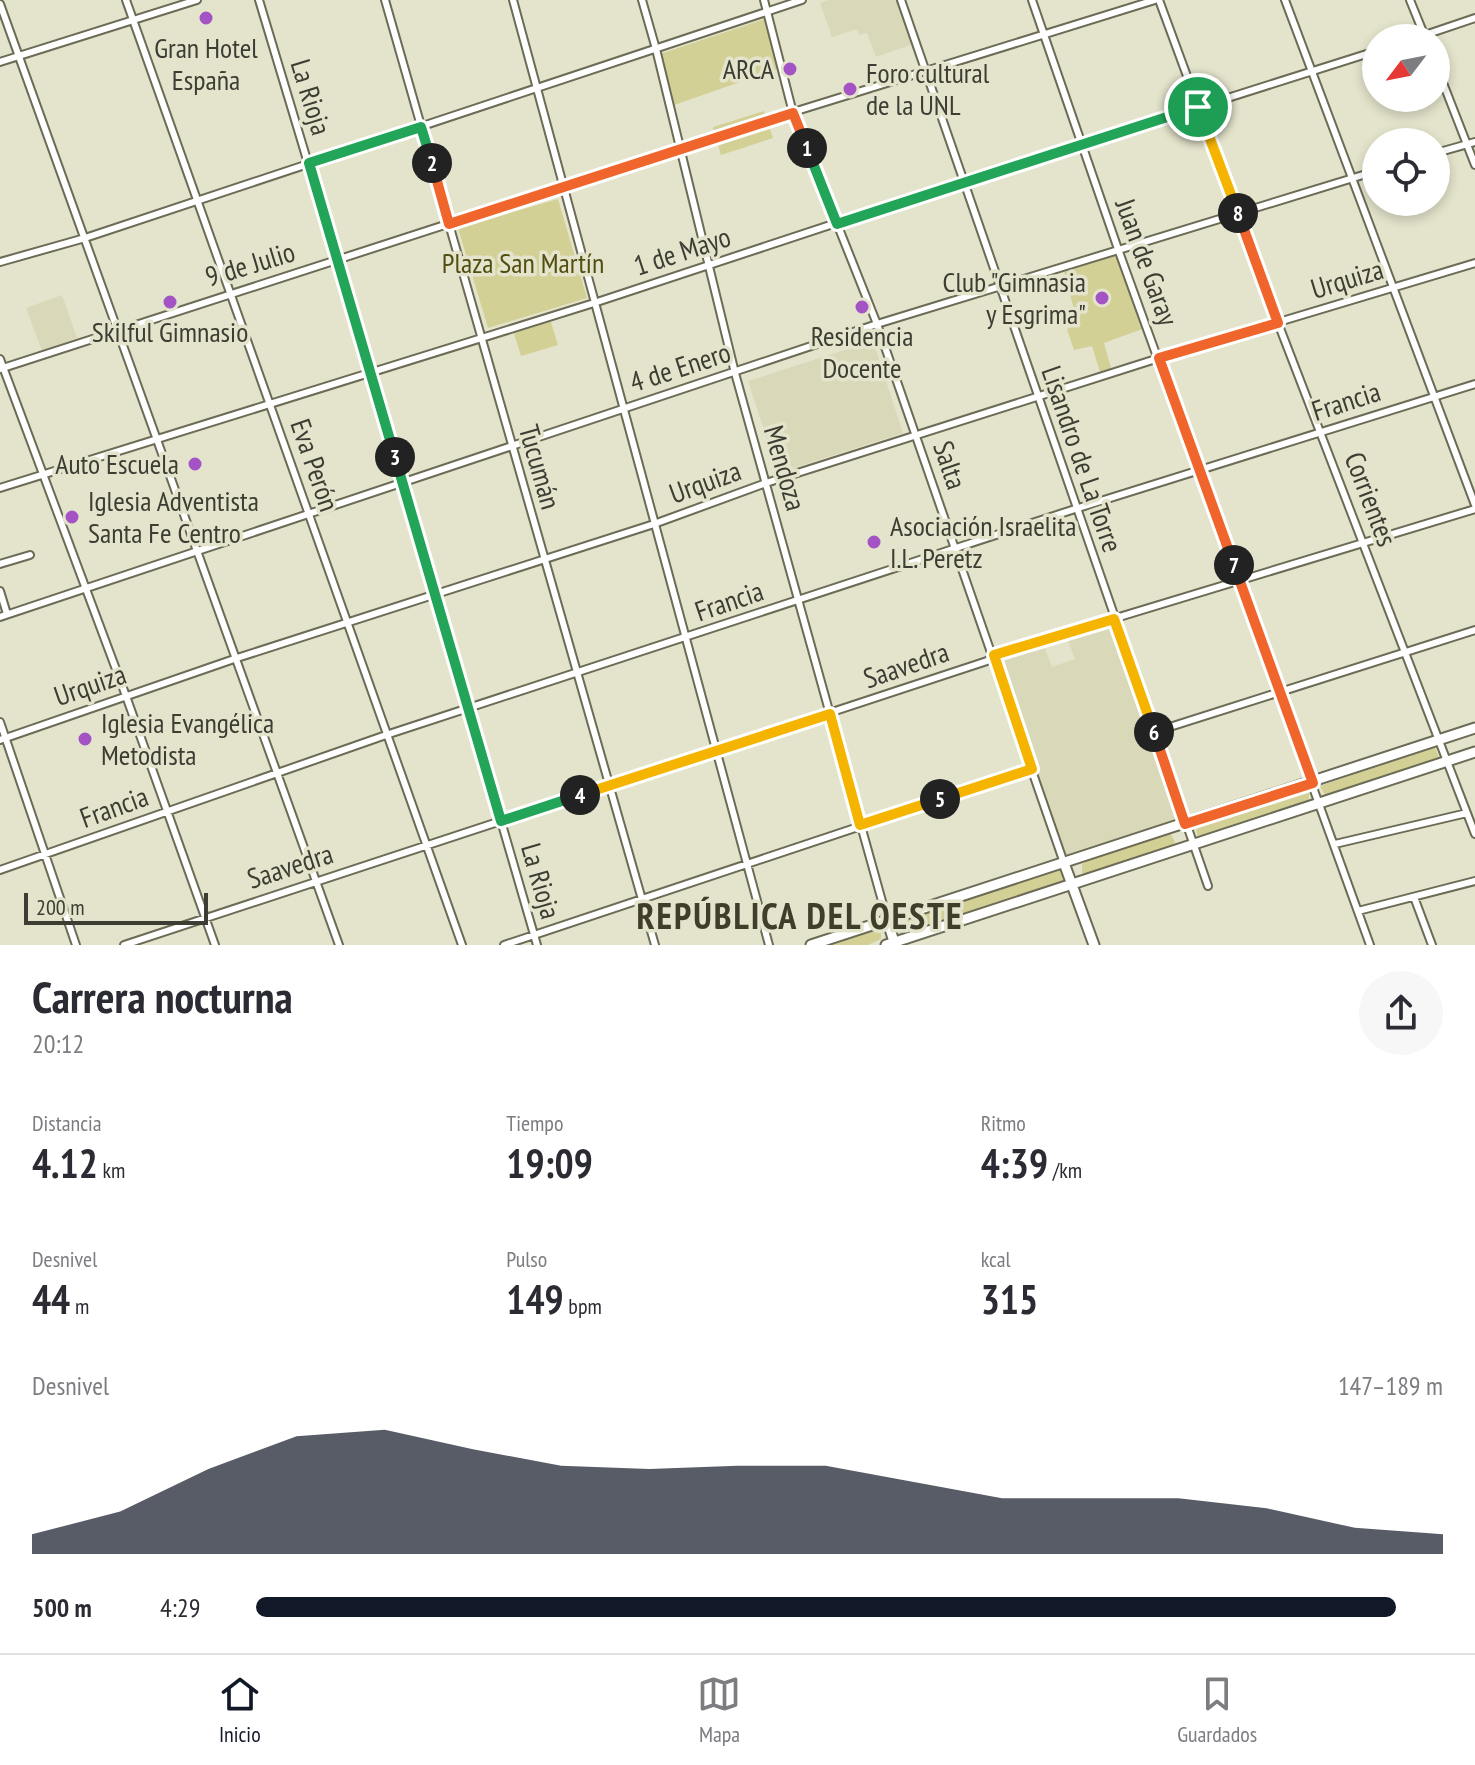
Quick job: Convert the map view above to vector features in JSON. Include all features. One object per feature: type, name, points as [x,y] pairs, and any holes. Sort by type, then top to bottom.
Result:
[{"type":"main road","points":[[811,945],[1475,728]]},
{"type":"main road","points":[[892,944],[1475,752]]},
{"type":"main road","name":"Salta","points":[[1064,863],[1094,945]]},
{"type":"main road","name":"Mendoza","points":[[887,919],[892,944]]},
{"type":"street","name":"Eva Perón","points":[[126,0],[462,945]]},
{"type":"street","points":[[0,62],[197,0]]},
{"type":"street","name":"La Rioja","points":[[259,0],[537,945]]},
{"type":"street","name":"Tucumán","points":[[385,0],[655,945]]},
{"type":"street","points":[[513,0],[769,945]]},
{"type":"street","name":"Mendoza","points":[[642,0],[735,373],[887,919]]},
{"type":"street","name":"Salta","points":[[764,0],[793,113],[877,324],[1064,863]]},
{"type":"street","points":[[0,262],[85,238],[802,0]]},
{"type":"street","name":"Lisandro de La Torre","points":[[901,0],[1208,886]]},
{"type":"street","name":"Juan de Garay","points":[[1032,0],[1118,249],[1370,945]]},
{"type":"street","name":"9 de Julio","points":[[2,368],[793,113],[1157,0]]},
{"type":"street","name":"Corrientes","points":[[1157,0],[1475,834]]},
{"type":"street","points":[[1285,0],[1475,507]]},
{"type":"street","points":[[1410,0],[1420,24]]},
{"type":"street","points":[[0,4],[339,945]]},
{"type":"street","points":[[1450,28],[1475,18]]},
{"type":"street","name":"1 de Mayo","points":[[0,488],[594,303],[1362,55]]},
{"type":"street","points":[[1450,96],[1471,143],[1475,165]]},
{"type":"street","points":[[1450,149],[1471,143]]},
{"type":"street","name":"4 de Enero","points":[[3,616],[877,324],[1362,175]]},
{"type":"street","name":"Urquiza","points":[[3,739],[237,658],[654,524],[766,483],[1159,358],[1475,263]]},
{"type":"street","points":[[0,359],[215,945]]},
{"type":"street","name":"Francia","points":[[0,870],[386,735],[1075,509],[1475,384]]},
{"type":"street","name":"Saavedra","points":[[124,945],[830,714],[987,661],[994,655],[1240,582],[1475,507]]},
{"type":"street","points":[[0,564],[30,555]]},
{"type":"street","points":[[0,591],[3,616]]},
{"type":"street","points":[[1154,732],[1475,630]]},
{"type":"street","points":[[0,722],[3,739],[76,945]]},
{"type":"street","points":[[504,945],[1032,769]]},
{"type":"street","points":[[1335,844],[1467,813]]},
{"type":"street","points":[[1358,911],[1475,881]]},
{"type":"street","points":[[1414,897],[1432,945]]},
{"type":"shaded area","points":[[829,0],[897,0],[913,44],[876,57],[867,33],[859,35],[857,29],[832,37],[820,3]]},
{"type":"shaded area","points":[[62,295],[77,338],[42,351],[26,308]]},
{"type":"shaded area","points":[[873,341],[903,433],[778,473],[748,381]]},
{"type":"shaded area","points":[[1109,624],[1114,627],[1179,815],[1177,820],[1069,857],[1065,855],[1000,664],[1002,660],[1044,646],[1052,667],[1075,659],[1067,638]]},
{"type":"green space","points":[[765,19],[778,69],[674,105],[660,54]]},
{"type":"green space","points":[[764,111],[773,138],[721,155],[713,127]]},
{"type":"green space","name":"Plaza San Martín","points":[[558,199],[587,298],[488,328],[458,228]]},
{"type":"green space","name":"Club \"Gimnasia y Esgrima\"","points":[[1117,255],[1145,328],[1104,343],[1111,368],[1100,372],[1092,346],[1074,350],[1067,329],[1078,324],[1064,272]]},
{"type":"green space","points":[[550,319],[558,345],[521,356],[513,330]]},
{"type":"green space","points":[[1435,747],[1439,758],[1326,797],[1320,786]]},
{"type":"green space","points":[[1304,789],[1309,792],[1309,802],[1197,835],[1196,824]]},
{"type":"green space","points":[[1170,833],[1175,842],[1172,847],[1087,876],[1082,872],[1082,865],[1087,861]]},
{"type":"green space","points":[[1056,870],[1063,872],[1064,881],[1061,883],[906,934],[899,933],[896,922]]},
{"type":"green space","points":[[877,928],[881,939],[868,945],[825,945]]},
{"type":"place","name":"Gran Hotel España","points":[[206,18]]},
{"type":"place","name":"ARCA","points":[[790,69]]},
{"type":"place","name":"Foro cultural de la UNL","points":[[850,89]]},
{"type":"place","name":"Club \"Gimnasia y Esgrima\"","points":[[1102,298]]},
{"type":"place","name":"Skilful Gimnasio","points":[[170,302]]},
{"type":"place","name":"Residencia Docente","points":[[862,307]]},
{"type":"place","name":"Auto Escuela","points":[[195,464]]},
{"type":"place","name":"Iglesia Adventista Santa Fe Centro","points":[[72,517]]},
{"type":"place","name":"Asociación Israelita I.L. Peretz","points":[[874,542]]},
{"type":"place","name":"Iglesia Evangélica Metodista","points":[[85,739]]},
{"type":"district","name":"REPÚBLICA DEL OESTE","points":[[800,916]]},
{"type":"route","points":[[1198,107],[1278,323],[1159,358],[1313,783],[1185,824],[1114,619],[994,655],[1032,769],[860,825],[830,714],[501,821],[309,163],[421,127],[449,224],[793,113],[837,224],[1198,107]]}]
